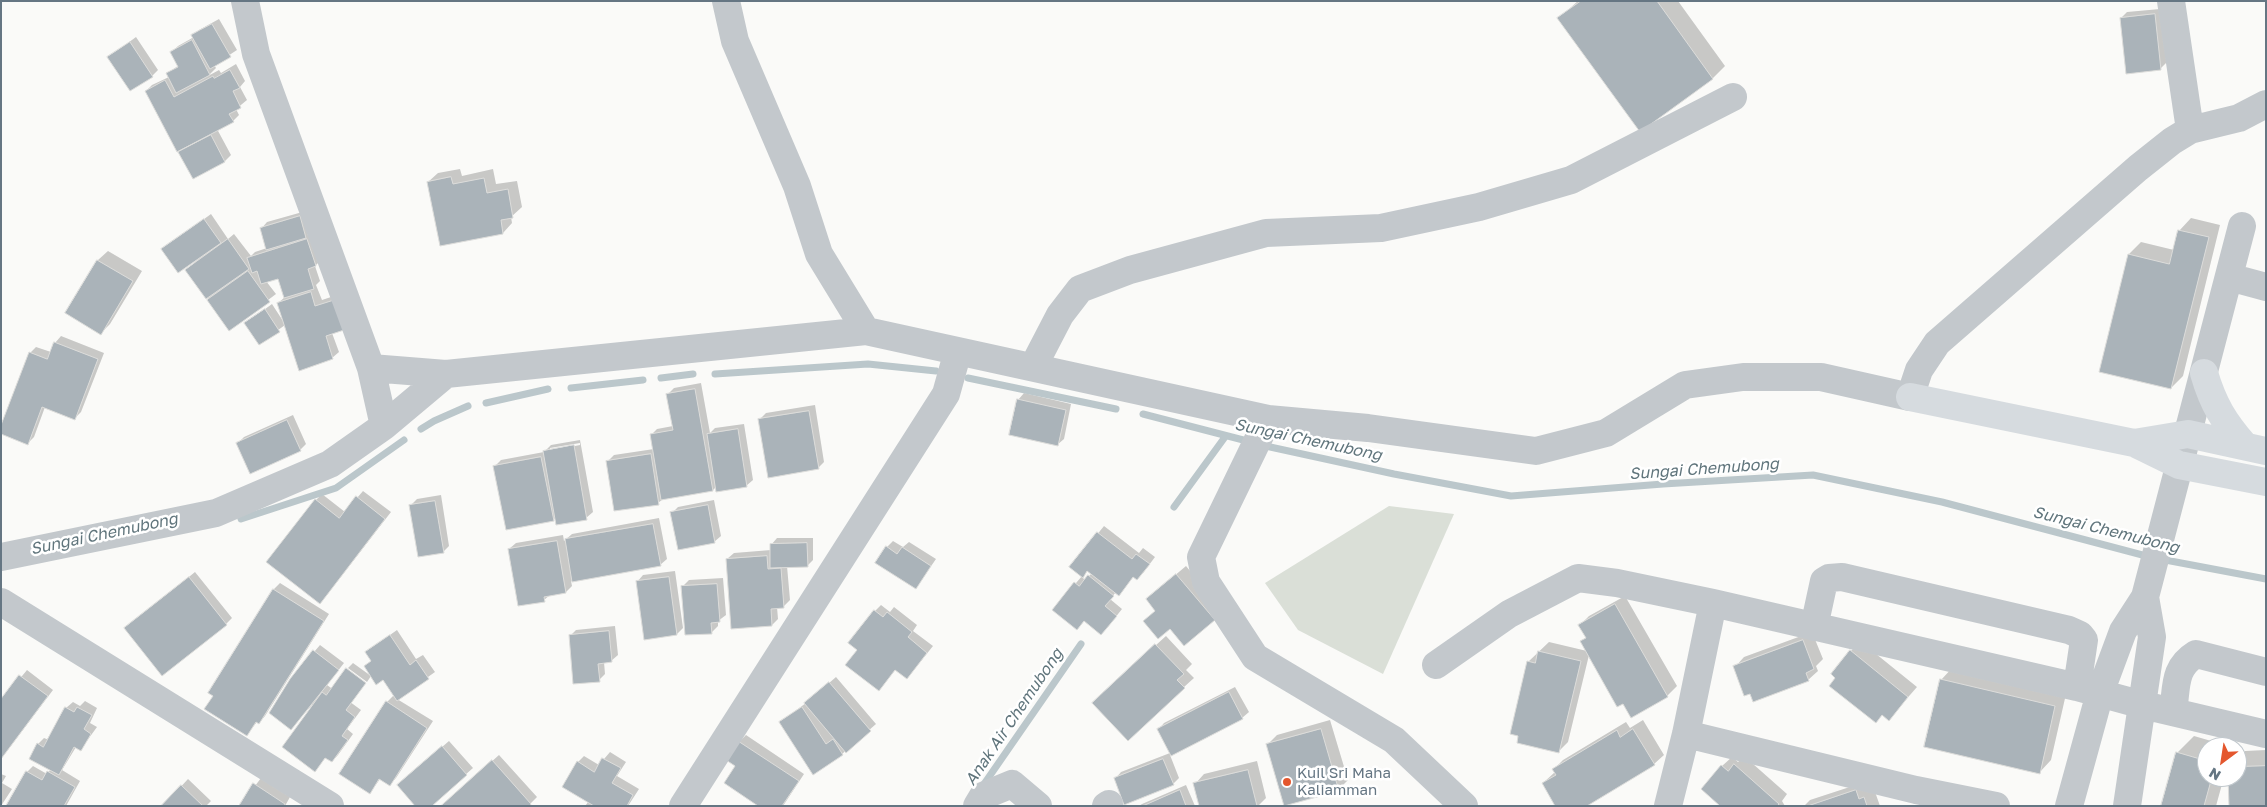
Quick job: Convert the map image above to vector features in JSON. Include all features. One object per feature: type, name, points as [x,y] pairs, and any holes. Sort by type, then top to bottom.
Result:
[{"type":"main road","points":[[2204,373],[2211,397],[2220,415],[2256,449]]},
{"type":"main road","points":[[1910,398],[2134,443],[2188,434],[2256,449]]},
{"type":"main road","points":[[2134,443],[2178,471],[2266,482]]},
{"type":"street","points":[[245,1],[256,54],[371,368],[384,426]]},
{"type":"street","points":[[726,1],[735,41],[797,186],[818,254],[866,331]]},
{"type":"street","points":[[2171,1],[2190,130]]},
{"type":"street","points":[[1033,366],[1060,315],[1080,289],[1130,270],[1266,233],[1381,228],[1479,207],[1571,180],[1733,97]]},
{"type":"street","points":[[371,368],[446,374],[866,331],[1033,366],[1266,422],[1368,428],[1536,451],[1606,433],[1685,385],[1743,377],[1822,376],[1910,398],[1919,370],[1937,343],[2138,168],[2172,141],[2190,130],[2239,118],[2266,104]]},
{"type":"street","points":[[2089,690],[2145,597],[2242,226]]},
{"type":"street","points":[[2229,277],[2266,287]]},
{"type":"street","points":[[683,806],[946,394],[958,351]]},
{"type":"street","points":[[1,557],[216,513],[330,464],[384,426],[446,374]]},
{"type":"street","points":[[1266,422],[1200,557],[1206,582],[1255,657],[1394,740],[1464,806]]},
{"type":"street","points":[[1814,627],[1824,581],[1829,578],[1842,577],[2069,630],[2080,635],[2084,640],[2089,690],[2069,806]]},
{"type":"street","points":[[1436,665],[1509,614],[1578,578],[1617,583],[1713,603],[2089,690],[2143,705],[2266,734]]},
{"type":"street","points":[[2127,806],[2152,637],[2145,597]]},
{"type":"street","points":[[1,602],[330,806]]},
{"type":"street","points":[[1668,806],[1686,734],[1713,603]]},
{"type":"street","points":[[2173,712],[2179,671],[2184,661],[2196,654],[2266,672]]},
{"type":"street","points":[[1686,734],[1914,798],[1996,806]]},
{"type":"street","points":[[977,806],[983,796],[1012,784],[1038,806]]},
{"type":"shaded area","points":[[1389,506],[1454,514],[1383,674],[1298,630],[1265,583]]},
{"type":"building","points":[[1581,1],[1657,1],[1713,79],[1640,132],[1557,18]]},
{"type":"building","points":[[2155,14],[2161,70],[2126,74],[2120,18]]},
{"type":"building","points":[[212,24],[231,57],[210,69],[191,35]]},
{"type":"building","points":[[192,40],[210,75],[176,93],[166,73],[178,67],[170,52]]},
{"type":"building","points":[[130,42],[153,77],[130,91],[107,57]]},
{"type":"building","points":[[230,70],[240,88],[233,91],[241,108],[229,114],[234,122],[177,152],[145,91],[165,80],[174,97],[213,76],[214,78]]},
{"type":"building","points":[[211,135],[225,162],[193,179],[178,152]]},
{"type":"building","points":[[451,177],[453,184],[484,178],[487,193],[508,189],[513,218],[501,220],[503,234],[440,246],[427,182]]},
{"type":"building","points":[[300,216],[306,238],[266,250],[260,228]]},
{"type":"building","points":[[204,219],[221,243],[178,273],[161,249]]},
{"type":"building","points":[[2178,230],[2209,237],[2171,389],[2099,372],[2128,254],[2169,264]]},
{"type":"building","points":[[228,239],[249,269],[206,299],[185,270]]},
{"type":"building","points":[[307,239],[316,266],[308,269],[314,289],[284,298],[278,279],[261,284],[257,271],[252,273],[247,258]]},
{"type":"building","points":[[97,260],[133,281],[101,335],[65,313]]},
{"type":"building","points":[[248,271],[270,302],[229,331],[207,300]]},
{"type":"building","points":[[311,292],[315,306],[334,300],[344,330],[326,336],[333,359],[299,371],[277,303]]},
{"type":"building","points":[[265,309],[280,332],[259,345],[244,323]]},
{"type":"building","points":[[54,342],[98,359],[75,420],[42,407],[28,445],[1,434],[1,425],[29,352],[47,359]]},
{"type":"building","points":[[695,389],[713,491],[661,500],[650,434],[673,430],[666,394]]},
{"type":"building","points":[[1017,399],[1066,410],[1058,446],[1009,435]]},
{"type":"building","points":[[809,411],[819,469],[768,478],[758,419]]},
{"type":"building","points":[[287,420],[301,451],[250,474],[236,443]]},
{"type":"building","points":[[738,429],[747,487],[716,492],[707,434]]},
{"type":"building","points":[[574,445],[587,520],[556,525],[543,451]]},
{"type":"building","points":[[651,454],[659,505],[614,511],[606,461]]},
{"type":"building","points":[[541,457],[554,521],[506,530],[493,466]]},
{"type":"building","points":[[356,496],[385,519],[320,604],[266,562],[315,499],[339,518]]},
{"type":"building","points":[[435,501],[444,553],[418,557],[409,505]]},
{"type":"building","points":[[708,505],[715,543],[678,550],[670,512]]},
{"type":"building","points":[[653,524],[661,566],[572,582],[565,539]]},
{"type":"building","points":[[1097,532],[1132,559],[1136,554],[1150,564],[1137,580],[1133,577],[1119,596],[1087,571],[1083,578],[1069,567]]},
{"type":"building","points":[[557,541],[566,593],[544,597],[545,602],[518,606],[508,549]]},
{"type":"building","points":[[807,543],[808,567],[770,568],[770,544]]},
{"type":"building","points":[[886,546],[897,554],[902,547],[931,566],[916,589],[875,563]]},
{"type":"building","points":[[767,556],[768,569],[781,568],[784,608],[771,609],[772,626],[731,629],[726,559]]},
{"type":"building","points":[[1176,574],[1215,620],[1184,646],[1170,629],[1158,639],[1143,621],[1155,611],[1146,599]]},
{"type":"building","points":[[1088,575],[1114,596],[1105,606],[1117,616],[1101,635],[1084,621],[1077,630],[1052,610],[1074,582],[1079,586]]},
{"type":"building","points":[[189,577],[227,625],[162,676],[124,628]]},
{"type":"building","points":[[669,577],[677,635],[644,640],[636,581]]},
{"type":"building","points":[[717,584],[720,622],[711,623],[712,634],[685,635],[681,586]]},
{"type":"building","points":[[273,589],[324,621],[259,724],[256,722],[247,736],[204,709],[213,696],[208,693]]},
{"type":"building","points":[[1615,604],[1668,697],[1631,718],[1623,704],[1617,707],[1580,641],[1586,638],[1578,625]]},
{"type":"building","points":[[874,610],[883,617],[887,612],[912,632],[908,637],[927,653],[907,679],[895,670],[879,691],[845,665],[857,650],[848,643]]},
{"type":"building","points":[[609,631],[612,662],[598,664],[600,682],[573,684],[569,635]]},
{"type":"building","points":[[390,635],[410,665],[416,660],[429,679],[397,701],[383,680],[376,685],[364,666],[371,661],[365,652]]},
{"type":"building","points":[[1803,640],[1814,669],[1806,673],[1809,681],[1753,702],[1750,694],[1744,696],[1733,666]]},
{"type":"building","points":[[1155,644],[1184,674],[1177,680],[1185,688],[1128,741],[1092,703]]},
{"type":"building","points":[[313,650],[339,670],[291,730],[269,713],[290,679]]},
{"type":"building","points":[[1850,650],[1908,697],[1889,721],[1882,715],[1876,723],[1829,686],[1835,678],[1831,674]]},
{"type":"building","points":[[1538,651],[1581,661],[1559,753],[1517,743],[1518,736],[1510,734],[1527,661],[1535,663]]},
{"type":"building","points":[[346,668],[366,683],[346,710],[355,717],[342,736],[348,740],[332,762],[325,758],[315,772],[282,747],[322,692],[326,695]]},
{"type":"building","points":[[19,675],[48,696],[1,759],[1,699]]},
{"type":"building","points":[[1940,679],[2055,706],[2040,774],[1924,747]]},
{"type":"building","points":[[829,682],[871,731],[846,753],[804,703]]},
{"type":"building","points":[[1229,692],[1243,719],[1171,756],[1157,729]]},
{"type":"building","points":[[386,701],[427,728],[390,786],[379,779],[370,794],[339,774]]},
{"type":"building","points":[[65,707],[74,712],[77,707],[92,715],[84,729],[91,734],[81,751],[74,747],[59,775],[29,759],[37,743],[43,747]]},
{"type":"building","points":[[802,707],[826,744],[833,739],[843,755],[813,775],[779,722]]},
{"type":"building","points":[[1321,729],[1339,791],[1284,806],[1266,744]]},
{"type":"building","points":[[1633,729],[1655,765],[1587,806],[1555,806],[1542,783],[1556,775],[1552,769],[1617,730],[1620,737]]},
{"type":"building","points":[[738,741],[799,781],[782,806],[758,806],[724,783],[735,766],[726,760]]},
{"type":"building","points":[[442,746],[467,775],[432,806],[415,806],[397,785]]},
{"type":"building","points":[[2176,752],[2197,758],[2197,787],[2209,787],[2204,806],[2161,806]]},
{"type":"building","points":[[602,758],[621,768],[612,783],[633,795],[627,806],[594,806],[562,787],[577,761],[594,772]]},
{"type":"building","points":[[1163,759],[1174,785],[1124,805],[1114,778]]},
{"type":"building","points":[[492,760],[531,804],[530,806],[441,806]]},
{"type":"building","points":[[1734,764],[1779,804],[1777,806],[1720,806],[1701,789],[1721,765],[1728,771]]},
{"type":"building","points":[[2266,766],[2266,806],[2229,806],[2228,787],[2247,787],[2247,767]]},
{"type":"building","points":[[1248,770],[1257,806],[1199,806],[1193,783]]},
{"type":"building","points":[[26,771],[42,780],[47,771],[75,787],[64,806],[6,806]]},
{"type":"building","points":[[253,783],[285,804],[284,806],[239,806]]},
{"type":"building","points":[[181,785],[203,806],[161,806]]},
{"type":"building","points":[[1180,790],[1186,806],[1143,806]]},
{"type":"building","points":[[1856,790],[1859,799],[1864,797],[1867,806],[1808,806]]},
{"type":"waterway","name":"Sungai Chemubong","points":[[715,374],[868,364],[936,371]]},
{"type":"waterway","name":"Sungai Chemubong","points":[[661,378],[693,374]]},
{"type":"waterway","name":"Sungai Chemubong","points":[[968,378],[1116,409]]},
{"type":"waterway","name":"Sungai Chemubong","points":[[571,388],[643,380]]},
{"type":"waterway","name":"Sungai Chemubong","points":[[486,403],[548,389]]},
{"type":"waterway","name":"Sungai Chemubong","points":[[421,429],[468,406]]},
{"type":"waterway","name":"Sungai Chemubong","points":[[1143,414],[1251,442]]},
{"type":"waterway","name":"Anak Air Chemubong","points":[[1174,507],[1225,437]]},
{"type":"waterway","name":"Sungai Chemubong","points":[[241,519],[336,488],[404,440]]},
{"type":"waterway","name":"Sungai Chemubong","points":[[1261,445],[1394,474],[1511,496],[1813,475],[1942,502],[2150,557]]},
{"type":"waterway","name":"Sungai Chemubong","points":[[2160,559],[2266,579]]},
{"type":"waterway","name":"Anak Air Chemubong","points":[[982,787],[1081,644]]},
{"type":"place","name":"Kuil Sri Maha Kaliamman","points":[[1287,782]]}]
